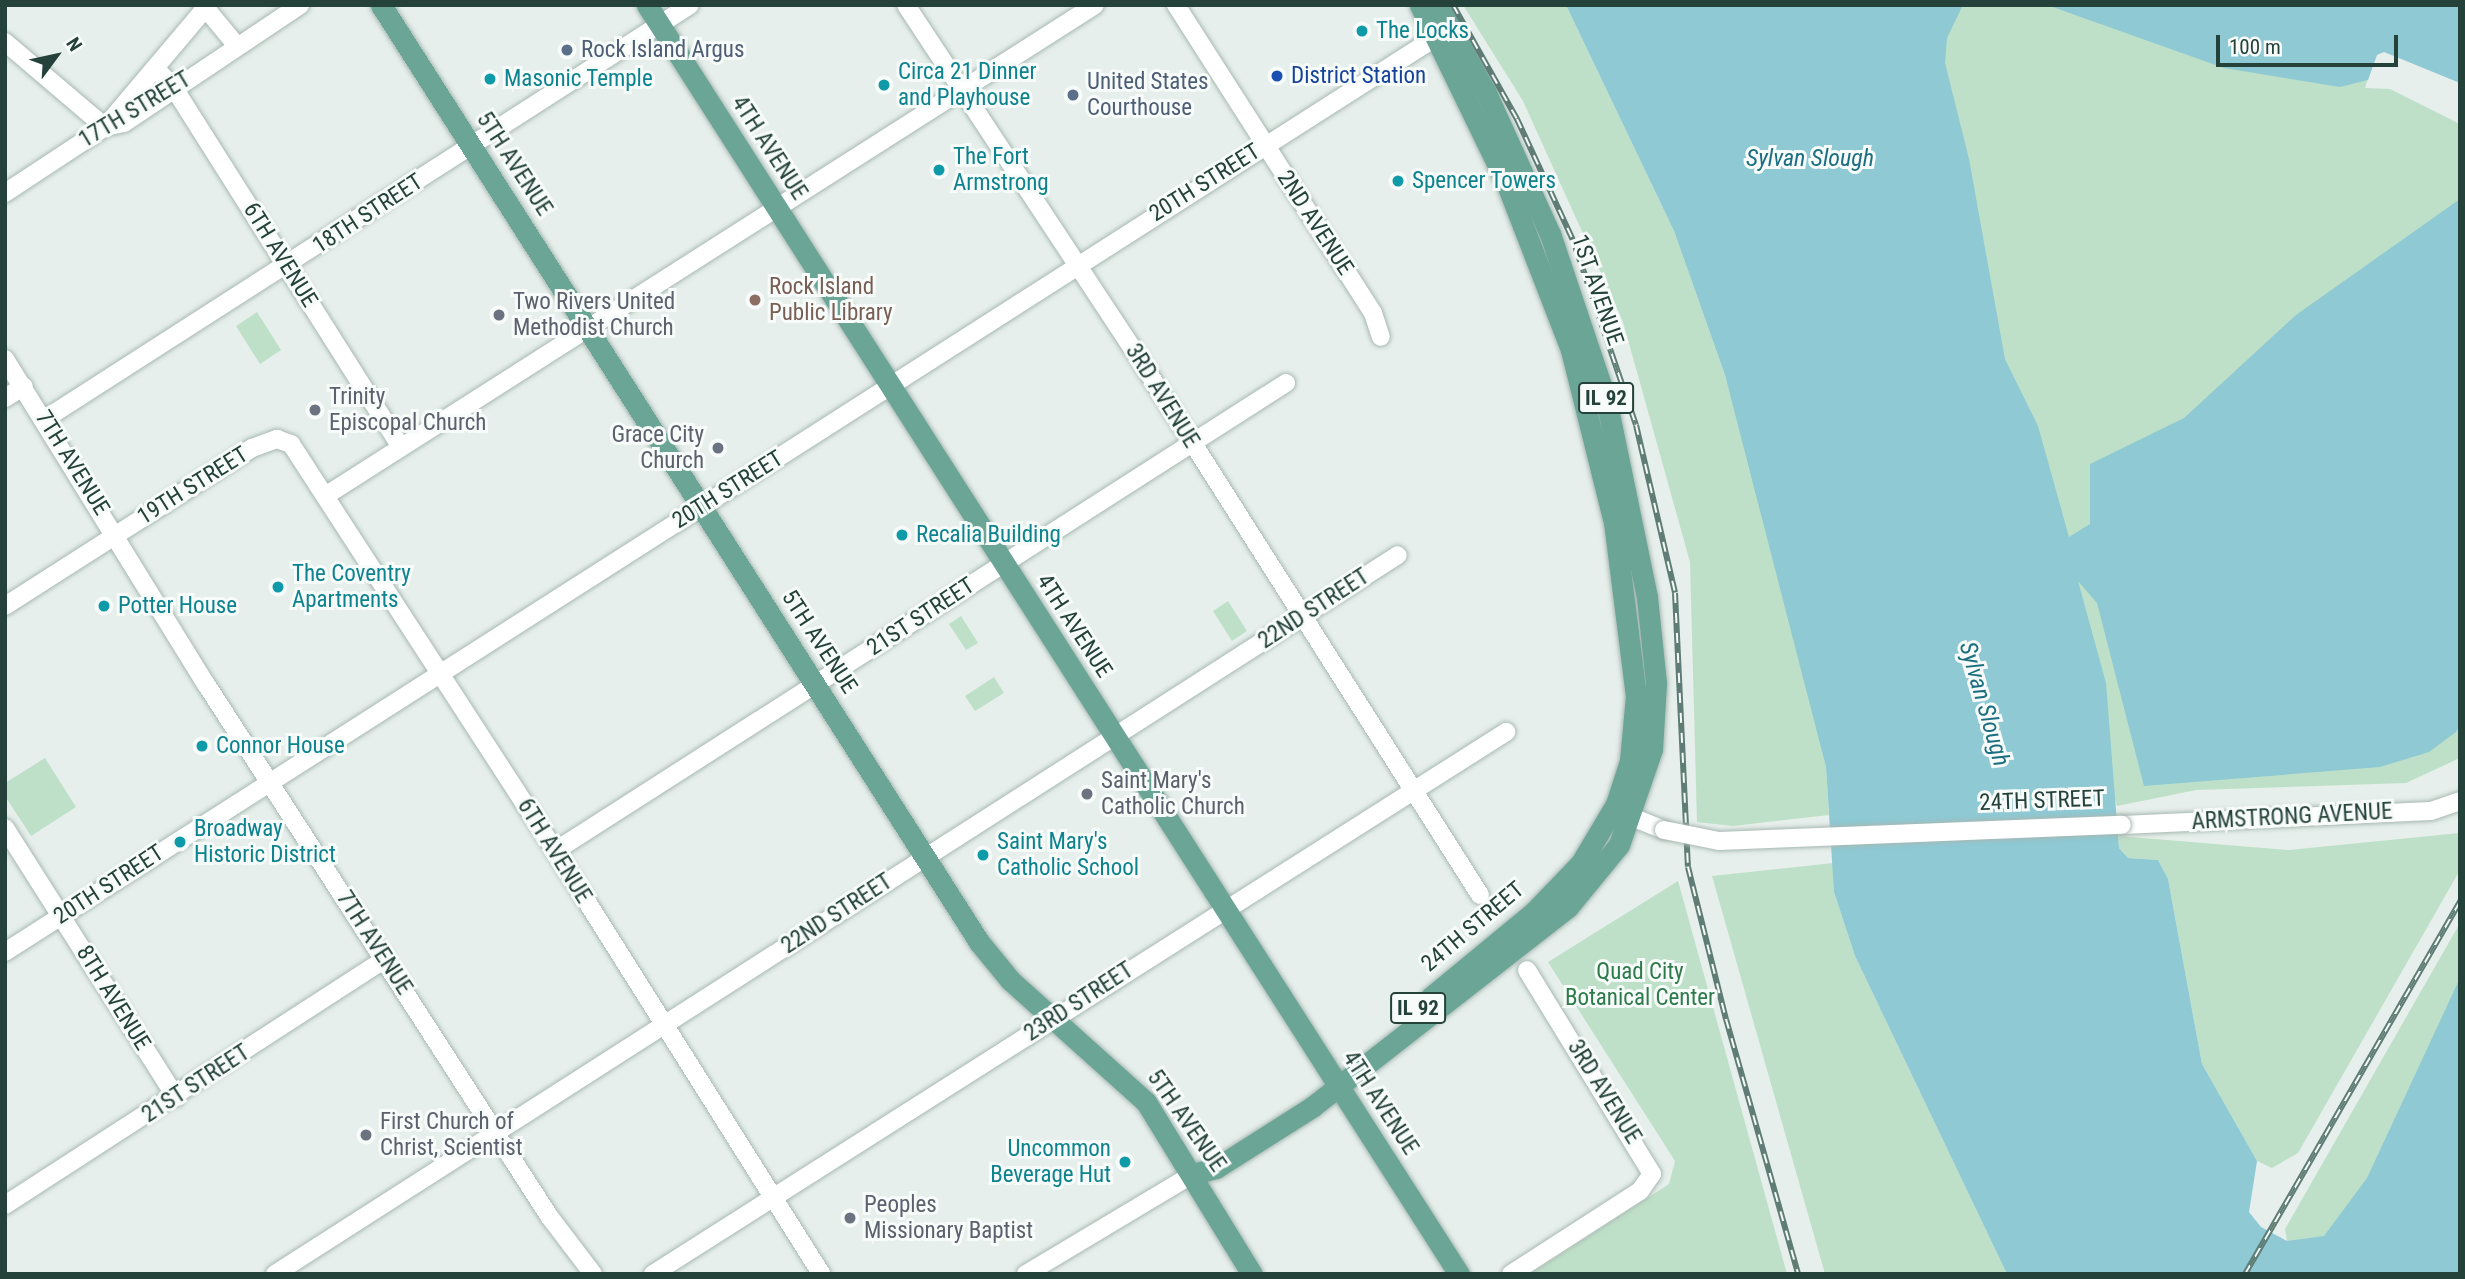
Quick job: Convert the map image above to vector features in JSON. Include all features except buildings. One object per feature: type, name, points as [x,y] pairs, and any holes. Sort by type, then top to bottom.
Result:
[{"type":"main road","name":"5TH AVENUE","points":[[381,5],[700,507],[996,963],[1146,1102],[1193,1174],[1249,1273]]},
{"type":"main road","name":"4TH AVENUE","points":[[647,5],[1458,1274]]},
{"type":"main road","name":"1ST AVENUE","points":[[1420,5],[1443,32],[1550,234],[1594,359],[1625,475],[1647,597],[1656,683],[1652,749],[1622,814]]},
{"type":"main road","name":"1ST AVENUE","points":[[1438,5],[1443,32]]},
{"type":"main road","name":"24TH STREET","points":[[1193,1174],[1216,1168],[1296,1118],[1334,1080],[1569,907],[1598,876],[1622,814]]},
{"type":"street","name":"17TH STREET","points":[[5,193],[105,127],[124,123],[300,5]]},
{"type":"street","name":"18TH STREET","points":[[45,419],[690,5]]},
{"type":"street","name":"3RD AVENUE","points":[[906,5],[950,76],[964,89],[1077,264],[1480,895]]},
{"type":"street","points":[[325,496],[586,326],[1095,5]]},
{"type":"street","name":"2ND AVENUE","points":[[1176,5],[1373,313],[1381,337]]},
{"type":"street","points":[[5,42],[105,127],[206,6],[213,23],[237,46]]},
{"type":"street","name":"20TH STREET","points":[[5,952],[1443,32]]},
{"type":"street","name":"6TH AVENUE","points":[[155,68],[174,88],[401,447]]},
{"type":"street","name":"7TH AVENUE","points":[[5,359],[45,419],[199,672],[272,780],[562,1235],[593,1274]]},
{"type":"street","name":"21ST STREET","points":[[555,851],[1286,383]]},
{"type":"street","points":[[5,398],[23,386]]},
{"type":"street","name":"6TH AVENUE","points":[[277,439],[296,449],[555,851],[821,1274]]},
{"type":"street","name":"19TH STREET","points":[[5,606],[252,448],[277,439]]},
{"type":"street","name":"22ND STREET","points":[[275,1274],[1398,555]]},
{"type":"street","name":"23RD STREET","points":[[653,1274],[1506,732]]},
{"type":"street","name":"ARMSTRONG AVENUE","points":[[2122,825],[2431,811],[2460,801]]},
{"type":"street","name":"24TH STREET","points":[[1622,814],[1704,841],[1775,841],[2122,825]]},
{"type":"street","name":"8TH AVENUE","points":[[5,828],[176,1097]]},
{"type":"street","name":"21ST STREET","points":[[5,1205],[176,1097],[385,959]]},
{"type":"street","name":"3RD AVENUE","points":[[1511,1274],[1650,1180],[1645,1156],[1527,970]]},
{"type":"street","name":"24TH STREET","points":[[1033,1272],[1193,1174]]},
{"type":"green space","points":[[1463,5],[1566,5],[1674,231],[1725,375],[1786,600],[1826,767],[1829,815],[1733,826],[1697,822],[1690,562],[1623,322],[1523,101]]},
{"type":"green space","points":[[1919,5],[2171,5],[2375,57],[2365,88],[2390,89],[2460,124],[2456,732],[2460,726],[2460,758],[2406,783],[2196,790],[2117,806],[2033,496]]},
{"type":"green space","points":[[257,312],[281,350],[260,364],[236,326]]},
{"type":"green space","points":[[1228,601],[1247,631],[1232,641],[1213,611]]},
{"type":"green space","points":[[961,616],[978,643],[966,650],[949,624]]},
{"type":"green space","points":[[994,677],[1004,693],[975,711],[965,696]]},
{"type":"green space","points":[[45,758],[76,807],[31,836],[5,796],[5,783]]},
{"type":"green space","points":[[2460,833],[2460,870],[2298,1153],[2272,1168],[2257,1161],[2202,1064],[2168,879],[2158,860],[2128,858],[2119,848],[2118,836],[2289,850]]},
{"type":"green space","points":[[1833,863],[1834,892],[1855,956],[2007,1274],[1825,1274],[1712,876]]},
{"type":"green space","name":"Quad City Botanical Center","points":[[1678,881],[1787,1274],[1530,1274],[1669,1184],[1675,1161],[1548,962]]},
{"type":"green space","points":[[2460,923],[2460,1274],[2287,1241],[2285,1229]]},
{"type":"water","name":"Sylvan Slough","points":[[1566,5],[1969,5],[1962,7],[1947,38],[1945,63],[1969,159],[2005,359],[2038,426],[2069,537],[2090,524],[2090,464],[2184,418],[2296,315],[2460,199],[2460,726],[2456,732],[2429,752],[2380,767],[2144,786],[2097,603],[2078,581],[2106,683],[2119,848],[2128,858],[2158,860],[2168,879],[2202,1064],[2257,1161],[2249,1212],[2261,1227],[2287,1241],[2324,1236],[2367,1178],[2460,978],[2460,1274],[2007,1274],[1855,956],[1834,892],[1826,767],[1725,375],[1674,231]]},
{"type":"water","points":[[2047,5],[2460,5],[2460,83],[2384,52],[2377,55],[2368,80],[2340,87],[2224,68]]},
{"type":"railway","points":[[1453,5],[1517,119],[1573,240],[1636,425],[1675,593],[1688,867],[1726,1019],[1798,1274]]},
{"type":"railway","points":[[2245,1274],[2460,901]]},
{"type":"place","name":"The Locks","points":[[1362,31]]},
{"type":"place","name":"Rock Island Argus","points":[[567,50]]},
{"type":"place","name":"District Station","points":[[1277,76]]},
{"type":"place","name":"Masonic Temple","points":[[490,79]]},
{"type":"place","name":"Circa 21 Dinner and Playhouse","points":[[884,85]]},
{"type":"place","name":"United States Courthouse","points":[[1073,95]]},
{"type":"place","name":"The Fort Armstrong","points":[[939,170]]},
{"type":"place","name":"Spencer Towers","points":[[1398,181]]},
{"type":"place","name":"Rock Island Public Library","points":[[755,300]]},
{"type":"place","name":"Two Rivers United Methodist Church","points":[[499,315]]},
{"type":"place","name":"Trinity Episcopal Church","points":[[315,410]]},
{"type":"place","name":"Grace City Church","points":[[718,448]]},
{"type":"place","name":"Recalia Building","points":[[902,535]]},
{"type":"place","name":"The Coventry Apartments","points":[[278,587]]},
{"type":"place","name":"Potter House","points":[[104,606]]},
{"type":"place","name":"Connor House","points":[[202,746]]},
{"type":"place","name":"Saint Mary's Catholic Church","points":[[1087,794]]},
{"type":"place","name":"Broadway Historic District","points":[[180,842]]},
{"type":"place","name":"Saint Mary's Catholic School","points":[[983,855]]},
{"type":"place","name":"First Church of Christ, Scientist","points":[[366,1135]]},
{"type":"place","name":"Uncommon Beverage Hut","points":[[1125,1162]]},
{"type":"place","name":"Peoples Missionary Baptist","points":[[850,1218]]}]
